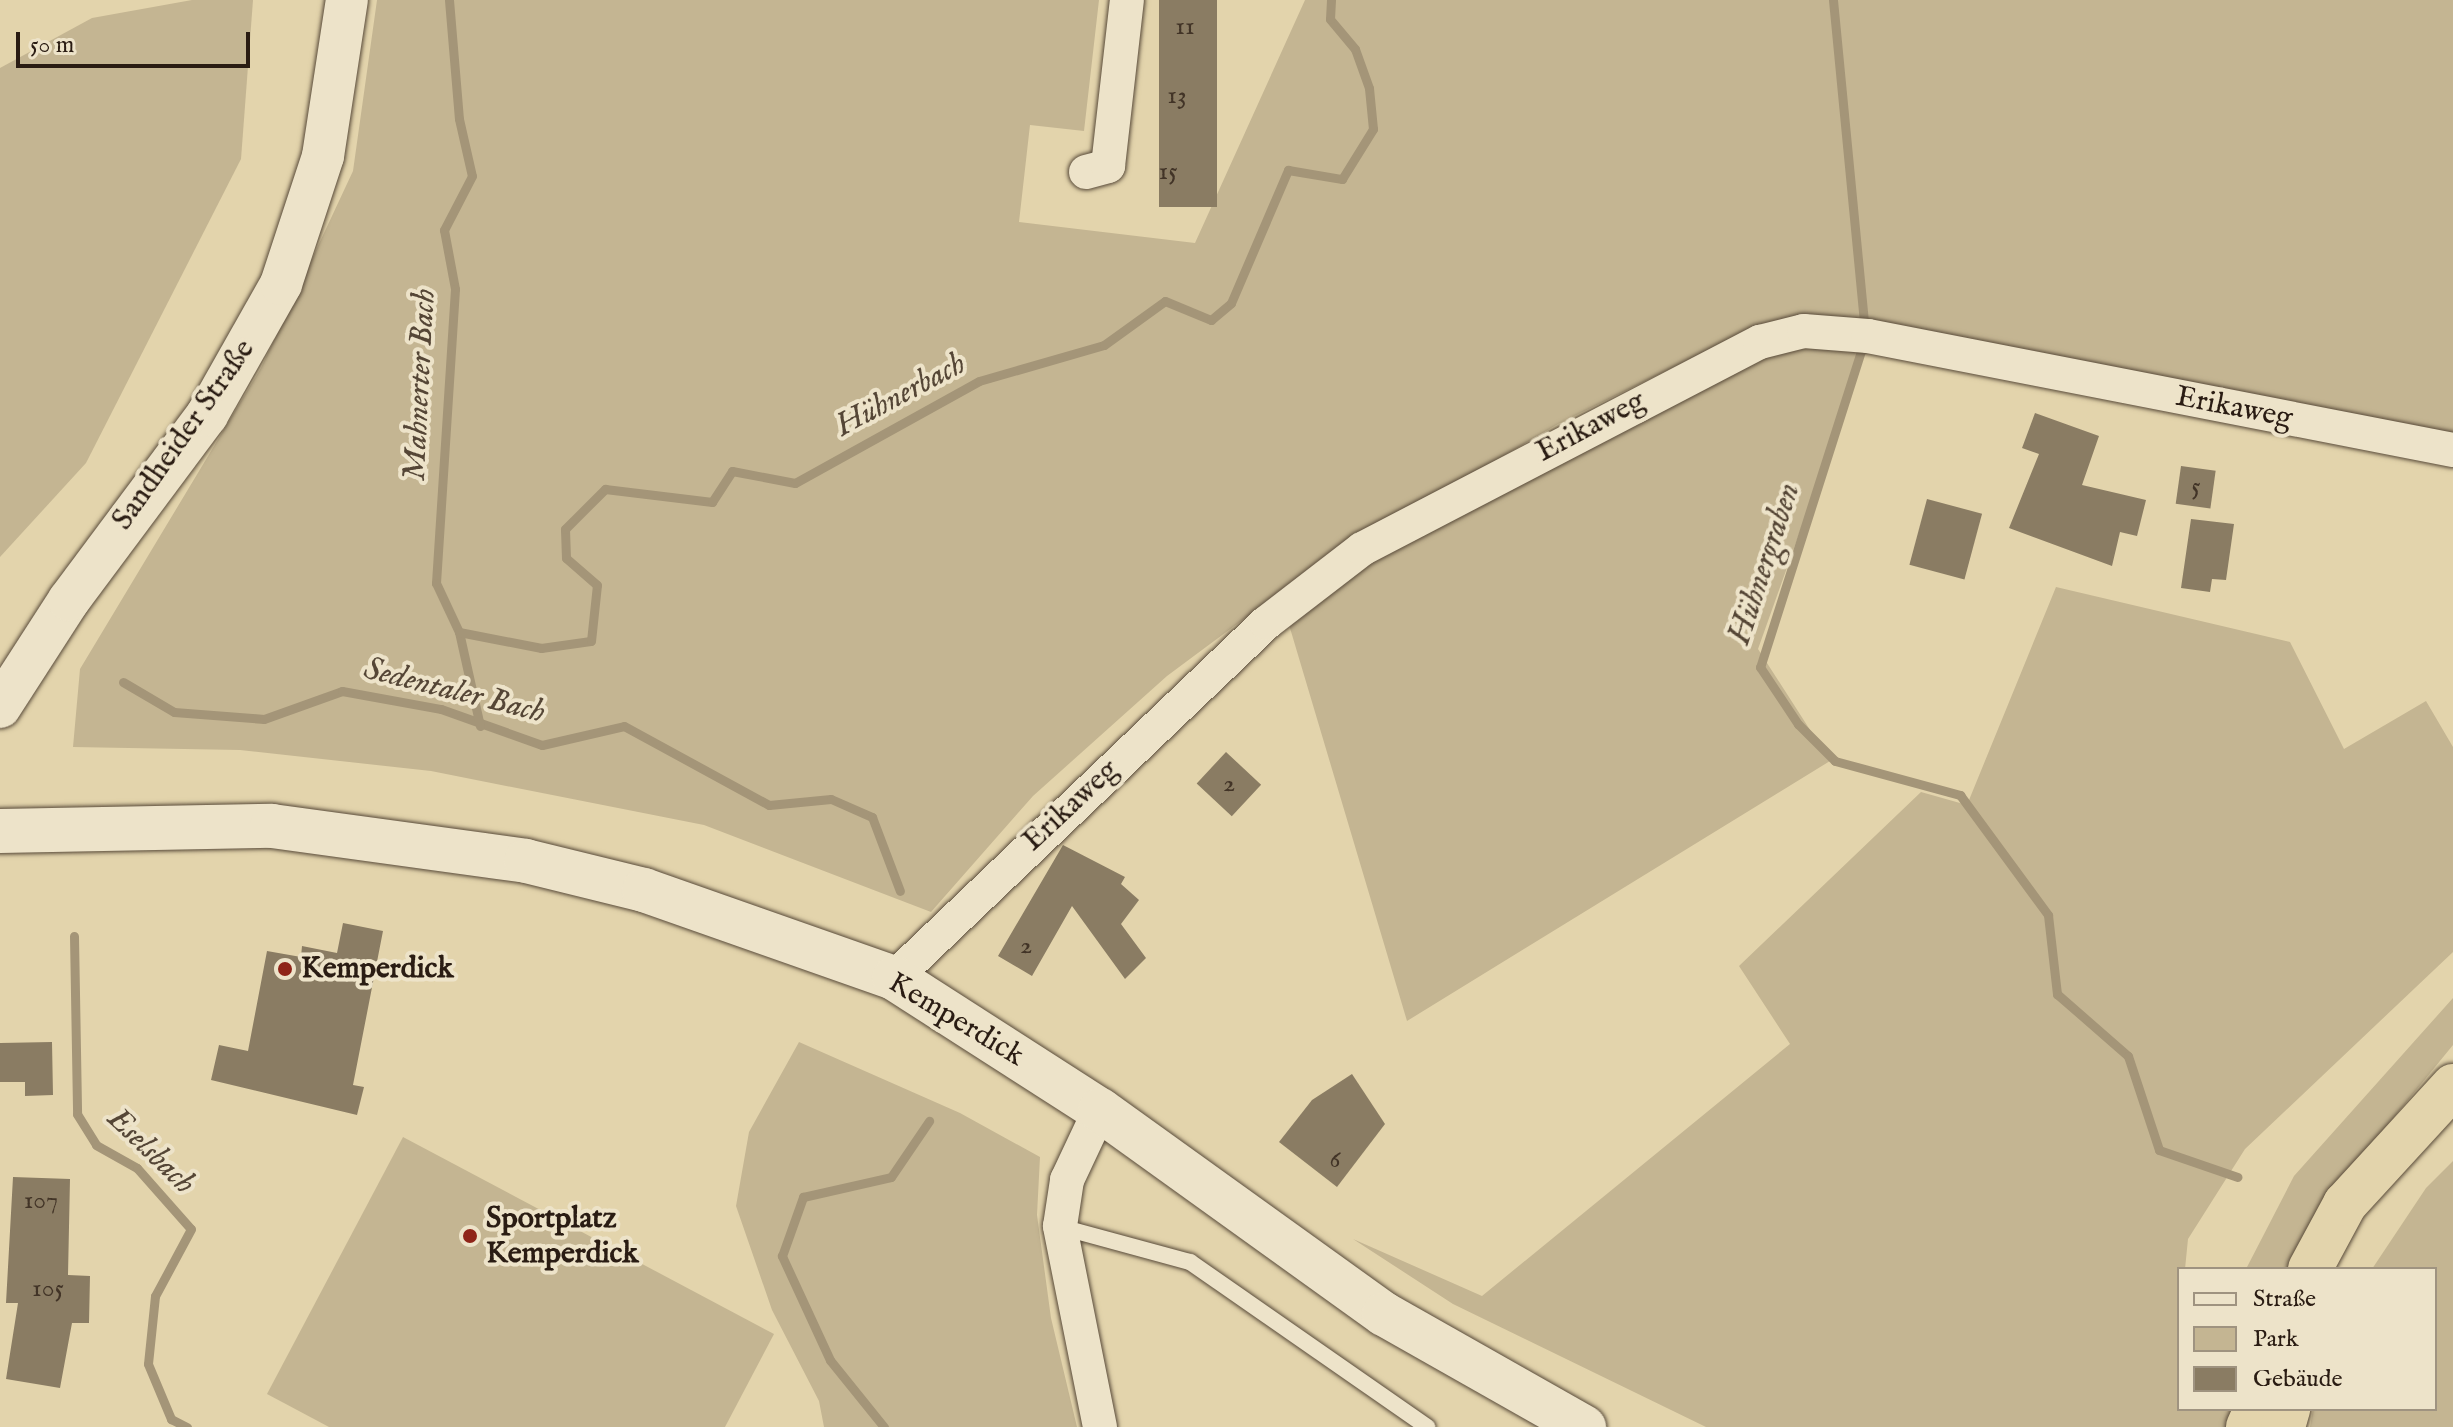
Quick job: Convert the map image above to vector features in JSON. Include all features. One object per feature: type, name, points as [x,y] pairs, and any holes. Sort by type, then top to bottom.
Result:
[{"type":"highway","points":[[2311,1267],[2345,1204],[2453,1086]]},
{"type":"highway","points":[[2342,1267],[2390,1192],[2453,1121]]},
{"type":"main road","name":"Kemperdick","points":[[0,831],[272,826],[526,861],[644,890],[894,978],[1100,1110],[1384,1314],[1584,1427]]},
{"type":"street","name":"Sandheider Straße","points":[[0,707],[69,600],[207,415],[281,284],[323,156],[347,0]]},
{"type":"street","points":[[1086,172],[1108,166],[1127,0]]},
{"type":"street","name":"Erikaweg","points":[[894,978],[1266,623],[1362,549],[1760,342],[1804,331],[1868,336],[2453,450]]},
{"type":"street","points":[[1100,1110],[1067,1180],[1060,1226],[1100,1427]]},
{"type":"lane","points":[[1060,1226],[1190,1262],[1427,1427]]},
{"type":"green space","points":[[192,0],[253,0],[241,159],[86,463],[0,557],[0,68],[92,18]]},
{"type":"green space","points":[[377,0],[1099,0],[1084,131],[1030,125],[1019,222],[1195,243],[1305,0],[2453,0],[2453,439],[1819,319],[1763,323],[1558,424],[1315,566],[1167,676],[1033,796],[931,912],[704,825],[431,771],[240,750],[73,747],[80,669],[261,368],[353,171]]},
{"type":"green space","points":[[1866,346],[1758,649],[1830,761],[1407,1021],[1287,618],[1397,542],[1762,349]]},
{"type":"green space","points":[[2056,587],[2290,642],[2344,749],[2426,701],[2453,747],[2453,952],[2245,1149],[2188,1239],[2185,1267],[2177,1267],[2177,1411],[2234,1411],[2226,1427],[1706,1427],[1453,1304],[1353,1239],[1482,1296],[1790,1044],[1739,966],[1921,792],[1967,805]]},
{"type":"green space","points":[[2453,998],[2453,1045],[2332,1193],[2290,1267],[2247,1267],[2294,1176]]},
{"type":"green space","points":[[799,1042],[960,1113],[1040,1157],[1037,1215],[1051,1318],[1077,1427],[824,1427],[819,1401],[772,1310],[736,1206],[749,1132]]},
{"type":"green space","name":"Sportplatz Kemperdick","points":[[403,1137],[774,1334],[725,1427],[329,1427],[267,1394]]},
{"type":"green space","points":[[2453,1161],[2453,1427],[2310,1427],[2313,1411],[2437,1411],[2437,1267],[2373,1267],[2426,1188]]},
{"type":"building","points":[[1159,0],[1217,0],[1217,207],[1159,207]]},
{"type":"building","points":[[2035,413],[2099,436],[2082,485],[2146,500],[2137,536],[2120,532],[2112,566],[2009,528],[2039,454],[2022,448]]},
{"type":"building","points":[[2181,466],[2216,471],[2210,509],[2176,504]]},
{"type":"building","points":[[1927,499],[1982,514],[1964,579],[1909,565]]},
{"type":"building","points":[[2191,519],[2234,524],[2226,580],[2212,579],[2210,592],[2181,588]]},
{"type":"building","points":[[1226,752],[1261,785],[1232,816],[1197,783]]},
{"type":"building","points":[[1063,845],[1125,877],[1121,884],[1139,900],[1121,924],[1146,958],[1125,979],[1072,906],[1032,976],[998,956]]},
{"type":"building","points":[[343,923],[383,931],[353,1085],[364,1087],[357,1115],[211,1080],[219,1045],[248,1051],[267,951],[301,957],[302,946],[337,953]]},
{"type":"building","points":[[52,1042],[53,1095],[25,1096],[25,1082],[0,1082],[0,1043]]},
{"type":"building","points":[[1352,1074],[1385,1124],[1337,1187],[1279,1142],[1312,1100]]},
{"type":"building","points":[[13,1177],[70,1179],[68,1275],[90,1276],[89,1323],[72,1323],[60,1388],[6,1379],[18,1303],[6,1303]]},
{"type":"waterway","name":"Mahnerter Bach","points":[[449,0],[459,119],[472,176],[444,230],[455,289],[436,583],[459,632]]},
{"type":"waterway","name":"Hühnerbach","points":[[480,726],[459,632],[541,648],[591,641],[597,585],[566,558],[565,529],[605,489],[712,502],[732,471],[795,483],[979,381],[1104,345],[1165,301],[1211,320],[1231,303],[1288,170],[1342,179],[1373,129],[1369,88],[1355,49],[1330,19],[1331,0]]},
{"type":"waterway","name":"Hühnergraben","points":[[1833,0],[1864,320]]},
{"type":"waterway","name":"Hühnergraben","points":[[1861,351],[1760,667],[1798,724],[1835,761],[1960,795],[2048,915],[2057,994],[2128,1056],[2159,1150],[2238,1177]]},
{"type":"waterway","name":"Sedentaler Bach","points":[[123,682],[174,712],[264,719],[342,691],[441,709],[542,745],[624,726],[769,805],[831,799],[872,817],[900,891]]},
{"type":"waterway","name":"Eselsbach","points":[[74,936],[77,1114],[96,1145],[137,1168],[191,1229],[155,1296],[148,1364],[171,1419],[187,1427]]},
{"type":"waterway","name":"Sedentaler Bach","points":[[884,1427],[830,1360],[782,1256],[803,1197],[891,1177],[929,1121]]},
{"type":"place","name":"Kemperdick","points":[[285,969]]},
{"type":"place","name":"Sportplatz Kemperdick","points":[[470,1236]]}]
